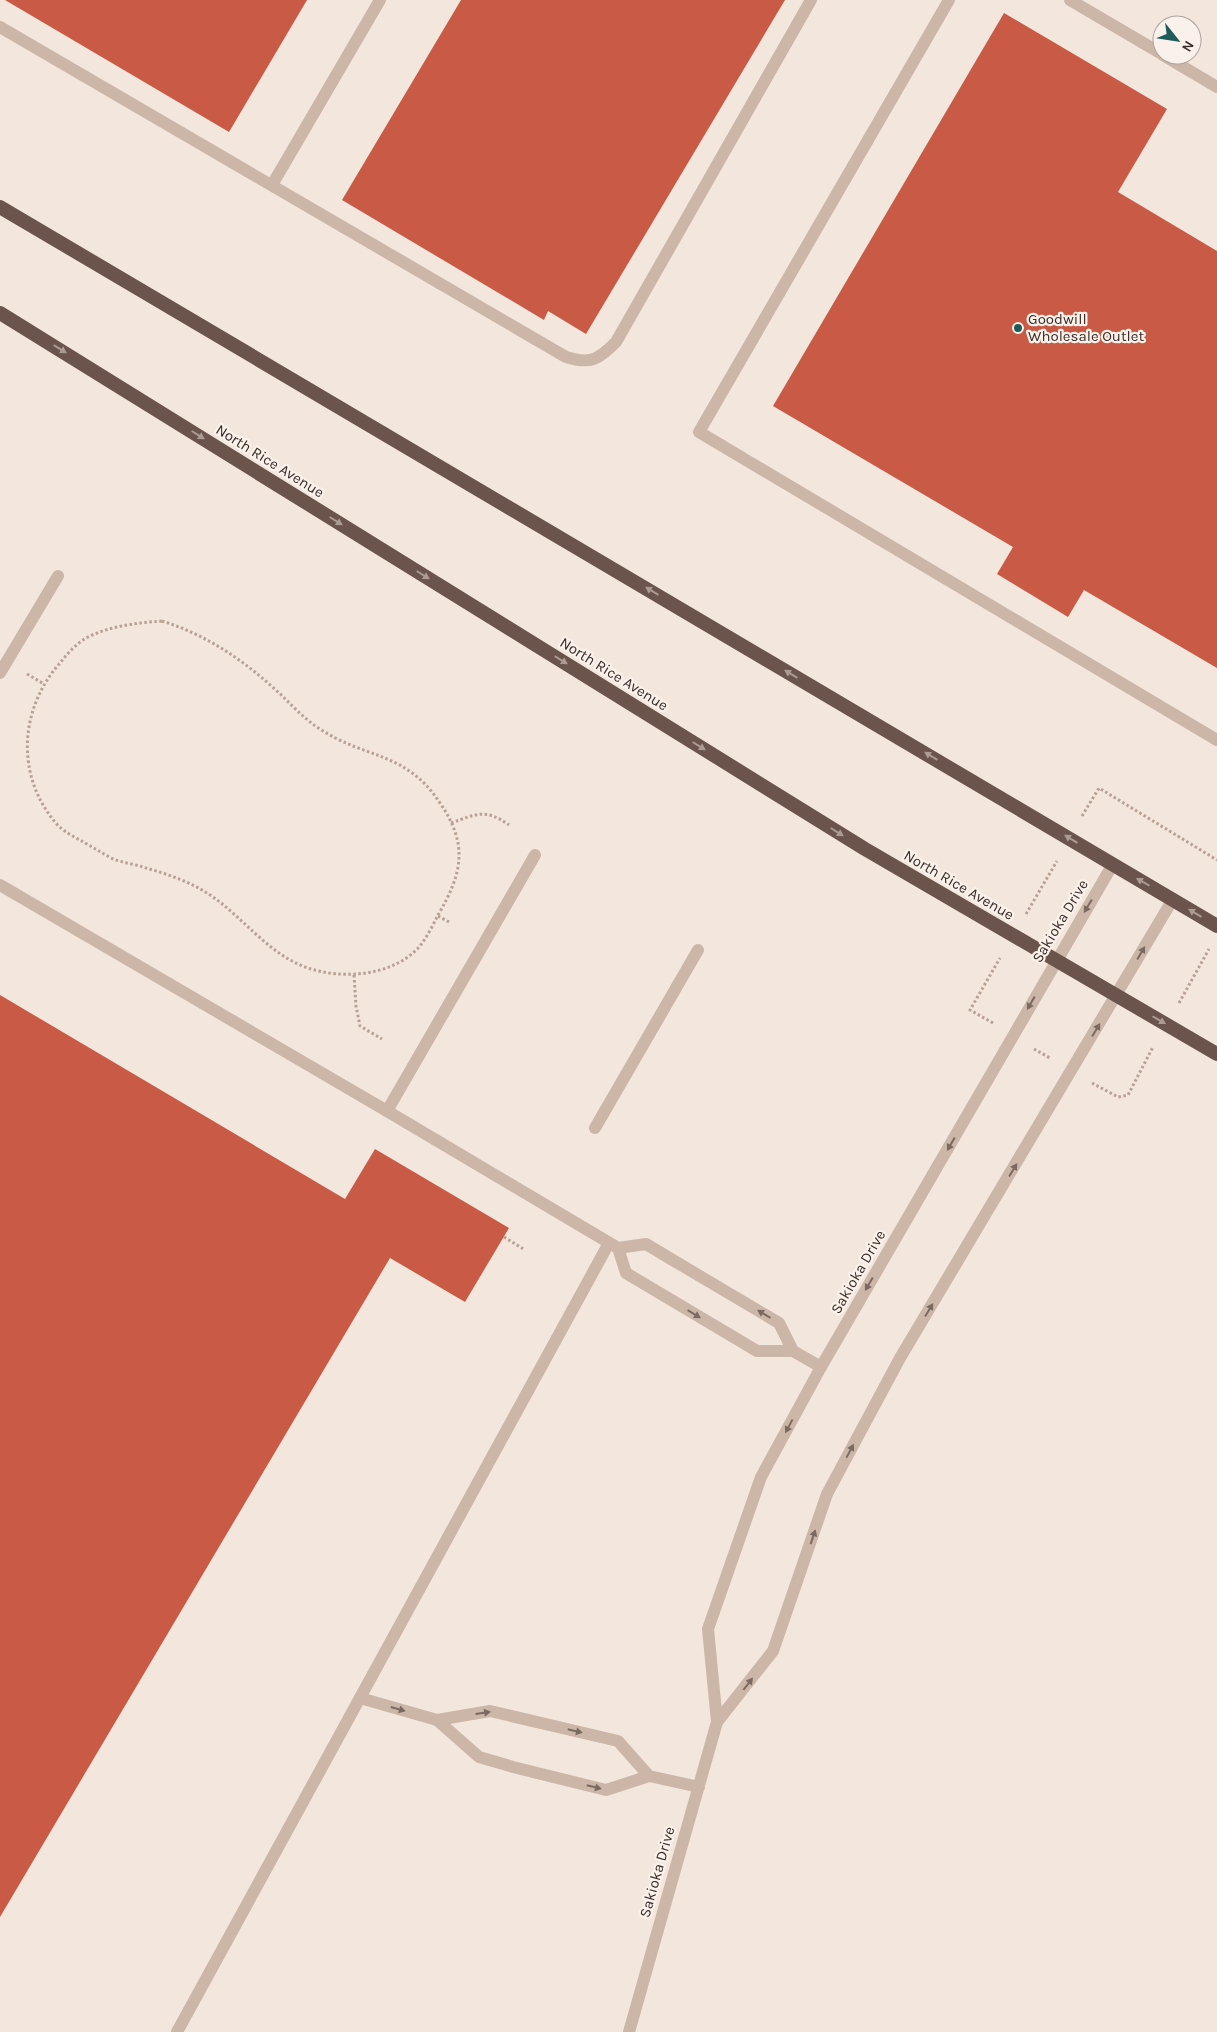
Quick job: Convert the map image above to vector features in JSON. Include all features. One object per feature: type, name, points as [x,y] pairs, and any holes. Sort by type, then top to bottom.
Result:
[{"type":"highway","points":[[0,206],[1217,926]]},
{"type":"highway","name":"North Rice Avenue","points":[[0,312],[865,849],[1217,1054]]},
{"type":"street","points":[[272,186],[380,0]]},
{"type":"street","points":[[0,27],[566,357],[581,362],[600,358],[616,342],[811,0]]},
{"type":"street","points":[[948,0],[699,432],[1217,740]]},
{"type":"street","points":[[1070,0],[1152,48]]},
{"type":"street","points":[[1180,65],[1217,87]]},
{"type":"street","points":[[0,673],[58,576]]},
{"type":"street","points":[[387,1111],[535,855]]},
{"type":"street","name":"Sakioka Drive","points":[[629,2032],[717,1722],[708,1629],[762,1477],[821,1367],[1113,864]]},
{"type":"street","points":[[0,885],[387,1111],[613,1246],[626,1273],[757,1352],[793,1351],[821,1367]]},
{"type":"street","name":"Sakioka Drive","points":[[717,1722],[773,1652],[827,1494],[900,1358],[1173,899]]},
{"type":"street","points":[[595,1128],[698,950]]},
{"type":"street","points":[[613,1246],[646,1244],[779,1323],[793,1351]]},
{"type":"street","points":[[177,2032],[360,1698],[613,1246]]},
{"type":"street","points":[[360,1698],[437,1720],[479,1757],[513,1767],[606,1790],[649,1776],[698,1787]]},
{"type":"street","points":[[437,1720],[490,1711],[618,1741],[649,1776]]},
{"type":"path","points":[[162,621],[214,644],[250,667],[319,729],[336,738],[403,765],[432,790],[451,823],[458,852],[459,869],[457,881],[422,944],[412,954],[388,966],[354,975],[323,973],[289,962],[208,894],[167,874],[110,857],[66,832],[56,824],[45,808],[30,774],[26,742],[31,712],[44,684],[62,660],[82,640],[103,630],[162,621]]},
{"type":"path","points":[[1098,788],[1217,860]]},
{"type":"path","points":[[451,823],[476,814],[489,813],[509,825]]},
{"type":"path","points":[[438,916],[451,923]]},
{"type":"path","points":[[354,975],[356,1006],[360,1026],[382,1039]]},
{"type":"path","points":[[504,1237],[525,1250]]},
{"type":"building","points":[[5,0],[307,0],[229,132]]},
{"type":"building","points":[[461,0],[785,0],[586,334],[548,311],[544,320],[342,200]]},
{"type":"building","name":"Goodwill Wholesale Outlet","points":[[1004,13],[1167,109],[1118,192],[1217,251],[1217,668],[1084,590],[1068,617],[997,574],[1013,547],[773,406]]},
{"type":"building","points":[[0,995],[345,1199],[375,1149],[509,1228],[465,1302],[390,1258],[0,1917]]},
{"type":"place","name":"Goodwill Wholesale Outlet","points":[[1018,328]]}]
